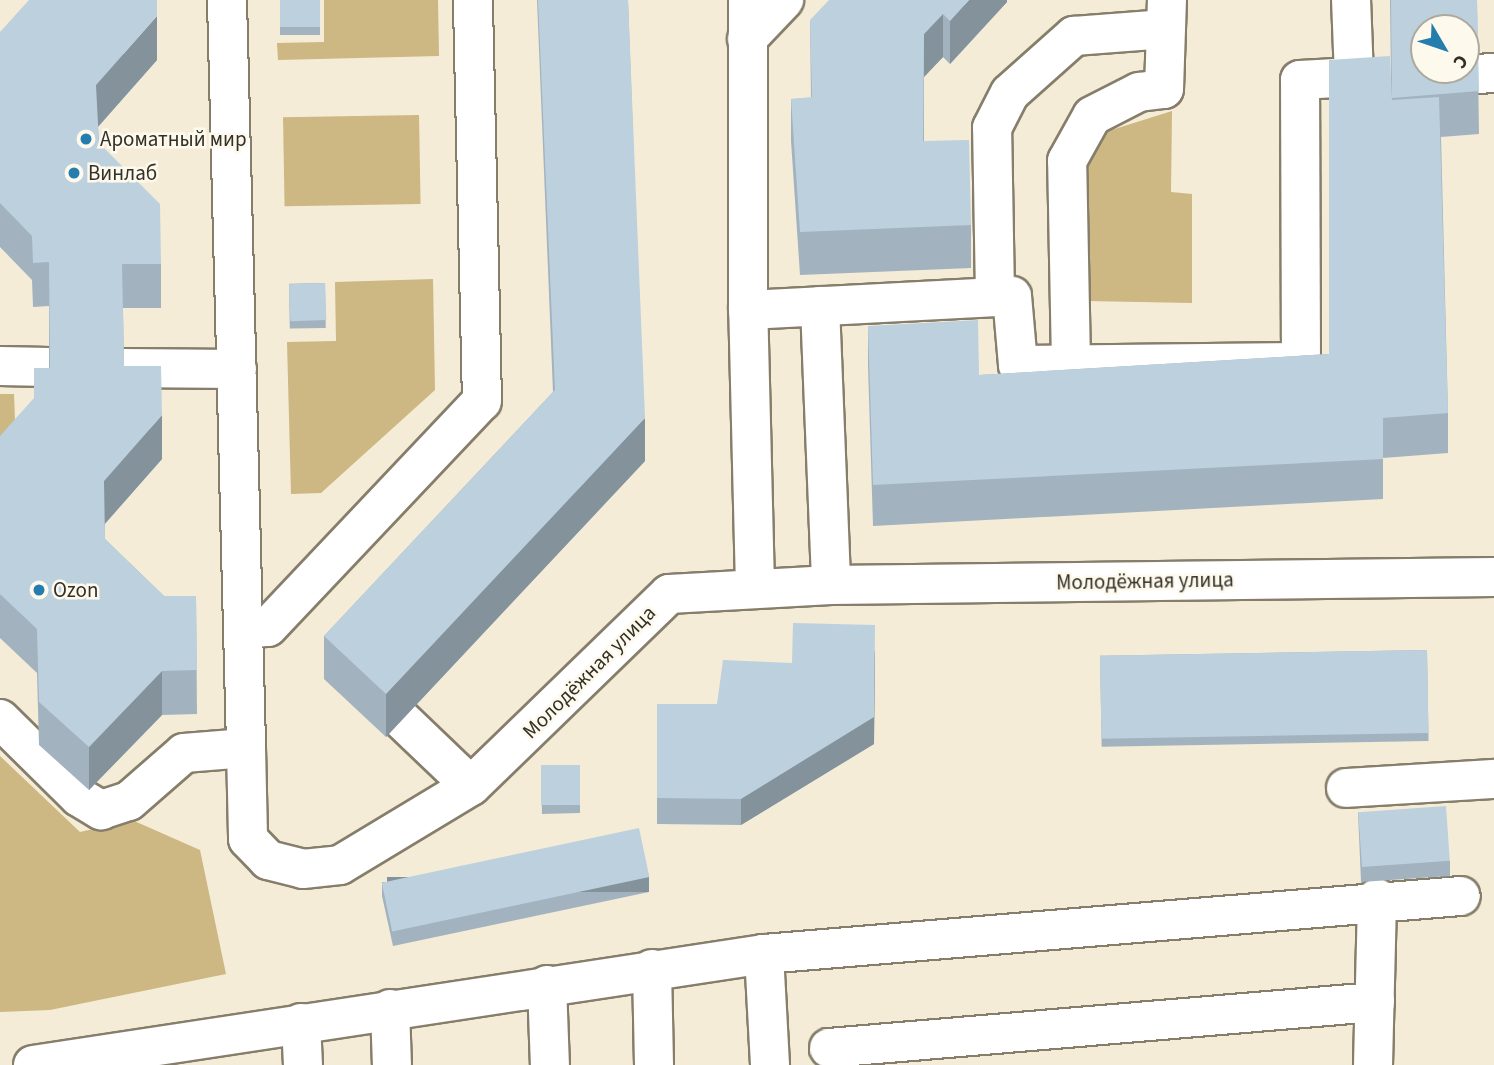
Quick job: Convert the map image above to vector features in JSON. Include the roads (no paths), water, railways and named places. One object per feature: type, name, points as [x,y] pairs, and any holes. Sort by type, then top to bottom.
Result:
[{"type":"street","name":"Молодёжная улица","points":[[228,0],[248,839],[268,860],[303,869],[340,866],[471,786],[640,615],[669,594],[755,587],[831,585],[1494,578]]},
{"type":"street","points":[[243,629],[268,627],[482,401],[473,0]]},
{"type":"street","points":[[748,0],[748,310],[755,587]]},
{"type":"street","points":[[747,39],[784,0]]},
{"type":"street","points":[[748,310],[1012,296],[1018,365],[1301,362],[1300,80],[1372,76],[1351,0]]},
{"type":"street","points":[[995,295],[992,128],[1010,93],[1074,36],[1167,15],[1164,89],[1139,92],[1092,116],[1067,161],[1071,363]]},
{"type":"street","points":[[820,306],[831,585]]},
{"type":"street","points":[[0,366],[50,367]]},
{"type":"street","points":[[123,368],[237,369]]},
{"type":"street","points":[[0,719],[79,797],[101,810],[129,801],[184,754],[246,748]]},
{"type":"street","points":[[402,720],[471,786]]},
{"type":"street","points":[[1346,788],[1494,779]]},
{"type":"street","points":[[24,1064],[143,1056],[301,1023],[764,954],[1377,898],[1461,895]]},
{"type":"street","points":[[1373,1065],[1377,898]]},
{"type":"street","points":[[764,954],[770,1065]]},
{"type":"street","points":[[652,969],[654,1065]]},
{"type":"street","points":[[547,985],[550,1065]]},
{"type":"street","points":[[829,1048],[1375,1002]]},
{"type":"street","points":[[390,1009],[392,1065]]},
{"type":"street","points":[[301,1023],[303,1065]]},
{"type":"place","name":"Ароматный мир","points":[[86,139]]},
{"type":"place","name":"Винлаб","points":[[74,173]]},
{"type":"place","name":"Ozon","points":[[39,590]]}]
